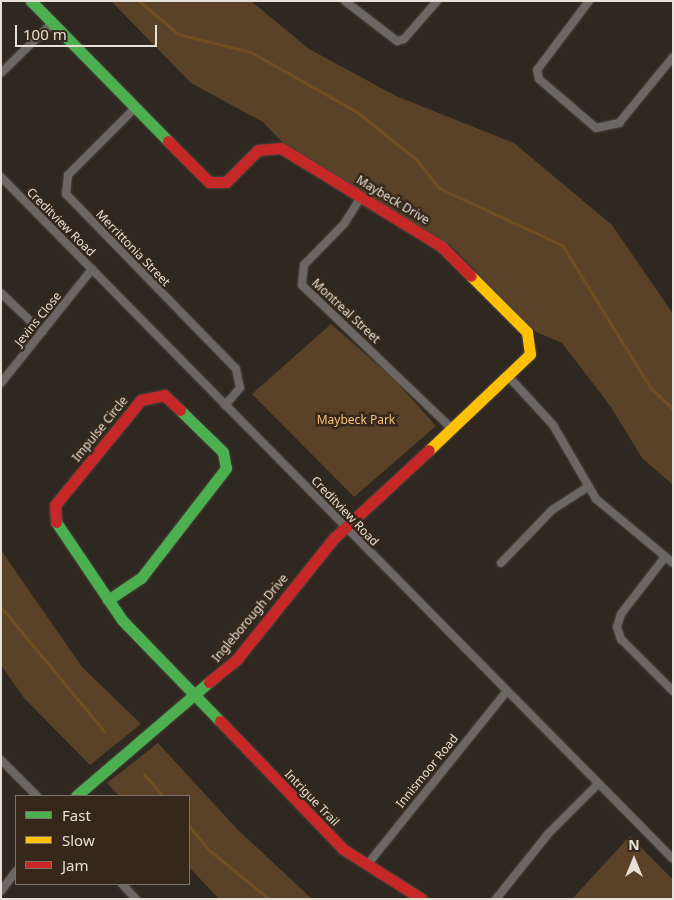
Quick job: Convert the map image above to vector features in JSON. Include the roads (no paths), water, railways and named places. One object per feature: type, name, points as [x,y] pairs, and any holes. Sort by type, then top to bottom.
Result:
[{"type":"street","name":"Maybeck Drive","points":[[31,1],[212,184],[226,182],[258,150],[272,147],[361,197],[441,246],[527,332],[530,354],[453,430],[346,527]]},
{"type":"street","points":[[345,1],[396,41],[404,39],[437,1]]},
{"type":"street","points":[[589,1],[537,70],[539,79],[596,128],[619,123],[673,57]]},
{"type":"street","points":[[1,72],[52,23]]},
{"type":"street","name":"Merrittonia Street","points":[[136,108],[68,175],[66,194],[236,369],[240,388],[225,405]]},
{"type":"street","name":"Creditview Road","points":[[1,178],[673,859]]},
{"type":"street","name":"Montreal Street","points":[[361,197],[344,224],[304,265],[302,286],[453,430]]},
{"type":"street","name":"Jevins Close","points":[[1,383],[92,269]]},
{"type":"street","points":[[1,293],[42,332]]},
{"type":"street","points":[[508,376],[553,425],[586,488],[673,563]]},
{"type":"street","name":"Impulse Circle","points":[[108,600],[141,578],[226,468],[223,452],[164,395],[141,400],[53,510],[56,526],[108,600],[197,697]]},
{"type":"street","points":[[501,563],[552,510],[586,488]]},
{"type":"street","name":"Ingleborough Drive","points":[[77,795],[109,764],[197,697],[237,659],[346,527]]},
{"type":"street","points":[[665,557],[621,614],[617,627],[621,639],[673,691]]},
{"type":"street","name":"Innismoor Road","points":[[366,865],[506,691]]},
{"type":"street","name":"Intrigue Trail","points":[[197,697],[343,848],[366,865],[422,899]]},
{"type":"street","points":[[1,760],[36,795]]},
{"type":"street","points":[[496,899],[548,834],[598,784]]},
{"type":"street","points":[[1,891],[15,872]]},
{"type":"street","points":[[123,885],[136,899]]},
{"type":"waterway","points":[[139,1],[178,34],[251,52],[357,112],[417,160],[439,188],[562,245],[650,387],[673,409]]},
{"type":"waterway","points":[[1,607],[104,731]]},
{"type":"waterway","points":[[144,774],[162,795]]},
{"type":"waterway","points":[[190,827],[209,850],[269,899]]},
{"type":"park label","name":"Maybeck Park","points":[[356,420]]}]
